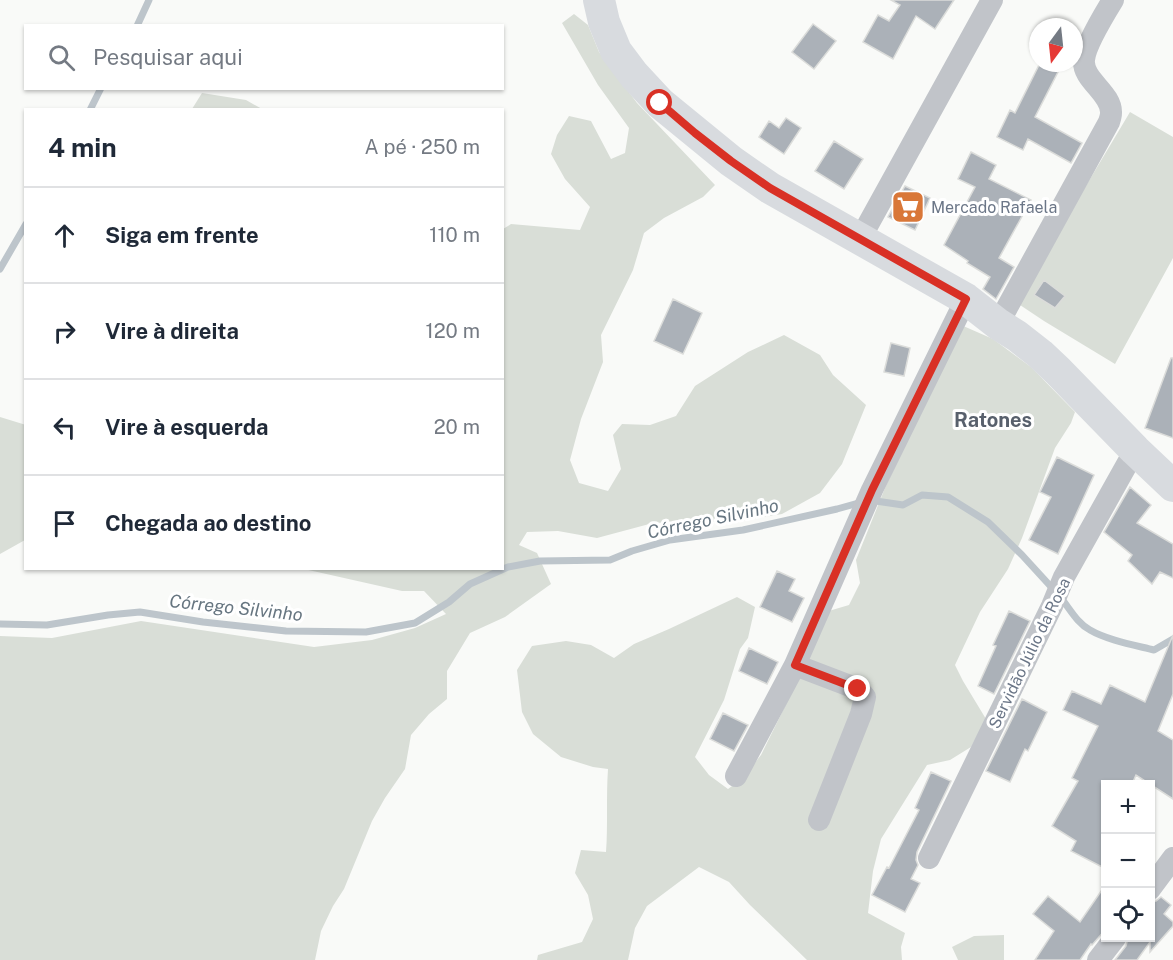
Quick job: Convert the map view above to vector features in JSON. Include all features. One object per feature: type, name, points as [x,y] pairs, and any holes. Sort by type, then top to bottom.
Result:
[{"type":"main road","points":[[598,0],[616,51],[660,103],[695,133],[770,188],[966,299],[1017,336],[1040,354],[1173,486]]},
{"type":"street","points":[[860,239],[993,0]]},
{"type":"street","points":[[998,324],[1109,122],[1112,112],[1109,103],[1085,69],[1084,58],[1091,39],[1113,0]]},
{"type":"street","points":[[736,776],[795,665],[872,490],[966,299]]},
{"type":"street","name":"Servidão Júlio da Rosa","points":[[929,858],[1064,578],[1135,450]]},
{"type":"street","points":[[795,665],[858,689],[865,697],[861,714],[819,820]]},
{"type":"street","points":[[1151,888],[1173,858]]},
{"type":"street","points":[[1098,960],[1112,942]]},
{"type":"shaded area","points":[[574,14],[588,25],[599,52],[637,103],[715,185],[703,197],[664,218],[644,233],[633,270],[601,335],[603,362],[581,419],[570,460],[579,483],[608,491],[621,469],[613,435],[622,424],[650,425],[676,416],[695,386],[748,352],[784,335],[820,355],[833,375],[866,405],[842,464],[820,493],[782,514],[728,523],[699,521],[653,523],[597,538],[558,531],[527,532],[519,545],[537,553],[551,584],[505,617],[470,633],[447,671],[447,699],[429,714],[411,735],[405,769],[372,821],[344,889],[321,931],[315,960],[0,960],[0,636],[52,638],[141,621],[314,647],[372,640],[415,628],[446,614],[424,591],[402,591],[308,570],[504,570],[504,228],[511,224],[580,230],[590,207],[565,179],[551,154],[557,135],[569,116],[591,121],[611,159],[625,153],[629,128],[598,85],[562,23]]},
{"type":"shaded area","points":[[202,93],[246,100],[260,108],[193,108]]},
{"type":"shaded area","points":[[1130,112],[1173,137],[1173,258],[1115,364],[1017,303]]},
{"type":"shaded area","points":[[961,325],[993,339],[1031,367],[1075,412],[1071,423],[1055,448],[1022,538],[1008,569],[980,612],[955,665],[986,719],[971,747],[950,760],[927,765],[881,839],[873,871],[868,913],[905,933],[901,947],[902,960],[807,960],[729,882],[699,867],[647,906],[635,928],[628,960],[537,960],[538,955],[582,942],[593,919],[588,895],[575,873],[581,850],[606,852],[608,769],[561,757],[533,734],[522,712],[517,670],[532,646],[566,641],[591,645],[614,658],[634,644],[737,597],[755,607],[748,638],[740,649],[724,700],[695,757],[709,775],[728,789],[743,778],[761,755],[800,676],[822,613],[849,605],[860,583],[856,560],[885,488]]},
{"type":"shaded area","points":[[0,417],[24,424],[24,541],[0,554]]},
{"type":"shaded area","points":[[1004,935],[1004,960],[958,960],[952,947],[974,936]]},
{"type":"building","points":[[891,0],[954,0],[935,29],[916,16],[893,59],[863,42],[878,15],[889,21],[900,5]]},
{"type":"building","points":[[813,24],[836,41],[814,69],[792,52]]},
{"type":"building","points":[[1036,72],[1058,72],[1035,117],[1082,143],[1071,163],[1028,139],[1023,150],[997,137],[1010,110],[1015,113]]},
{"type":"building","points":[[786,118],[801,128],[784,154],[759,137],[769,121],[779,128]]},
{"type":"building","points":[[834,141],[863,159],[844,189],[815,171]]},
{"type":"building","points":[[971,152],[996,165],[989,179],[1031,200],[999,258],[1014,267],[996,299],[983,289],[990,277],[944,245],[975,187],[958,179]]},
{"type":"building","name":"Mercado Rafaela","points":[[905,186],[930,198],[915,230],[888,217]]},
{"type":"building","points":[[1044,280],[1065,296],[1055,308],[1034,295]]},
{"type":"building","points":[[673,299],[702,313],[683,354],[654,341]]},
{"type":"building","points":[[891,343],[910,348],[904,376],[884,372]]},
{"type":"building","points":[[1171,358],[1173,358],[1173,438],[1145,428]]},
{"type":"building","points":[[1057,457],[1094,475],[1058,554],[1029,540],[1051,497],[1040,492]]},
{"type":"building","points":[[1130,487],[1151,505],[1137,523],[1173,544],[1173,578],[1160,572],[1152,584],[1128,561],[1132,555],[1104,532]]},
{"type":"building","points":[[777,571],[795,579],[789,591],[804,598],[792,622],[760,607]]},
{"type":"building","points":[[1009,611],[1030,621],[994,694],[978,686]]},
{"type":"building","points":[[1173,635],[1173,694],[1158,731],[1173,740],[1173,799],[1155,787],[1155,780],[1144,780],[1136,775],[1134,780],[1101,780],[1101,866],[1071,851],[1076,841],[1052,826],[1078,781],[1072,778],[1098,726],[1063,710],[1072,691],[1101,704],[1110,685],[1145,702]]},
{"type":"building","points":[[749,648],[778,662],[767,684],[739,671]]},
{"type":"building","points":[[1022,699],[1047,712],[1028,751],[1025,749],[1010,782],[986,771]]},
{"type":"building","points":[[723,713],[748,725],[734,751],[710,739]]},
{"type":"building","points":[[931,772],[951,781],[917,852],[918,865],[911,879],[920,883],[905,912],[872,895],[887,867],[889,868],[919,810],[915,808]]},
{"type":"building","points":[[1101,891],[1101,935],[1080,960],[1035,960],[1054,931],[1033,914],[1048,896],[1080,922]]},
{"type":"building","points":[[1161,897],[1171,905],[1164,914],[1173,922],[1173,926],[1150,952],[1150,942],[1155,942],[1156,901]]},
{"type":"building","points":[[1127,942],[1150,942],[1137,960],[1115,960]]},
{"type":"waterway","points":[[138,24],[149,0]]},
{"type":"waterway","points":[[91,108],[100,90]]},
{"type":"waterway","points":[[0,269],[24,227]]},
{"type":"waterway","name":"Córrego Silvinho","points":[[504,569],[540,561],[610,560],[670,540],[743,530],[869,500],[903,505],[922,495],[948,497],[988,522],[1054,590]]},
{"type":"waterway","name":"Córrego Silvinho","points":[[0,624],[47,625],[140,612],[286,631],[366,632],[415,623],[449,602],[470,584],[501,570]]},
{"type":"waterway","name":"Córrego Silvinho","points":[[1061,598],[1081,624],[1104,637],[1154,650],[1173,639]]},
{"type":"place","name":"Mercado Rafaela","points":[[908,207]]},
{"type":"district","name":"Ratones","points":[[993,420]]},
{"type":"route","points":[[660,103],[731,161],[770,188],[966,299],[872,490],[795,665],[858,689]]}]
